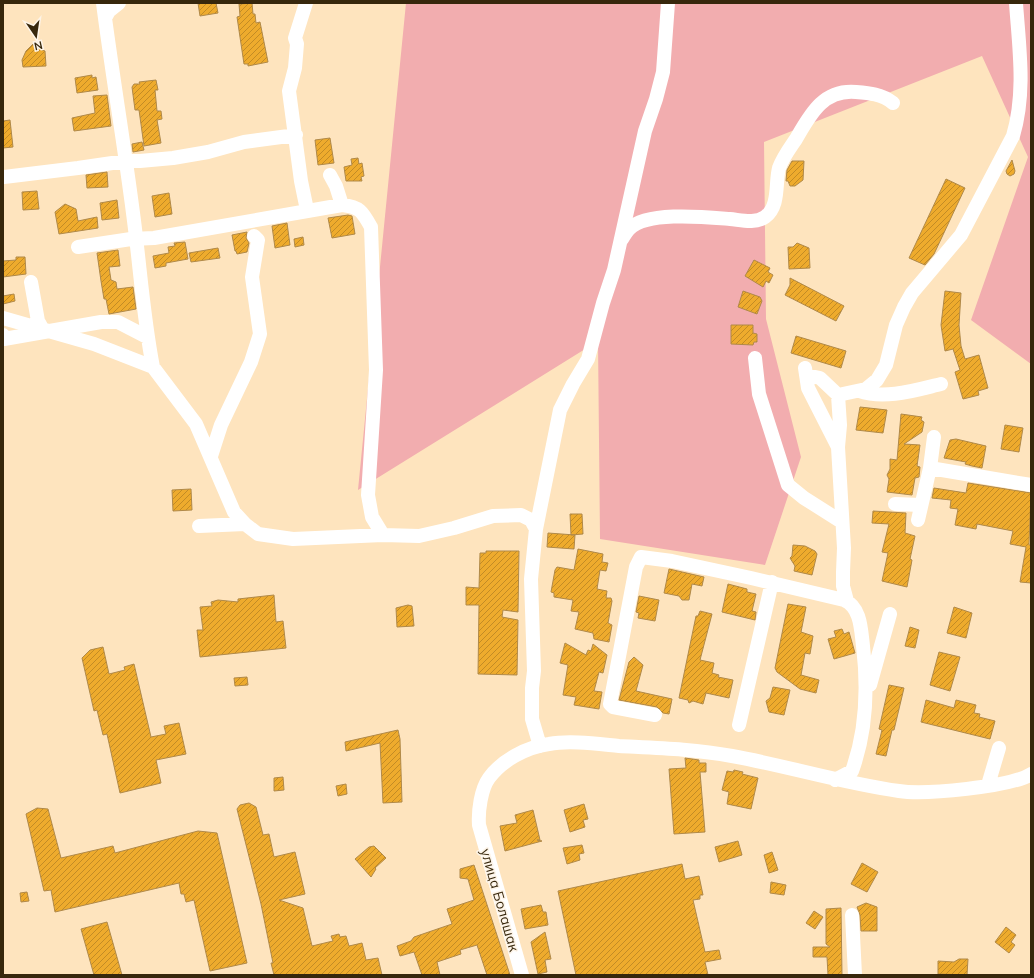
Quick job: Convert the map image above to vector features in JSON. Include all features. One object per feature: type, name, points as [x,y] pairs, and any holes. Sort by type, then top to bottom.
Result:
[{"type":"street","points":[[103,3],[126,161],[147,337],[153,367],[196,424],[211,456],[223,492],[234,512],[245,524],[258,534],[293,540],[384,535],[419,536],[500,515],[521,515],[531,520],[536,529]]},
{"type":"street","points":[[105,18],[109,11],[119,3]]},
{"type":"street","points":[[306,3],[295,38],[297,44],[295,68],[289,92],[301,181],[307,210]]},
{"type":"street","points":[[540,746],[532,719],[532,688],[534,671],[531,579],[536,529],[560,410],[572,384],[588,359],[621,241],[645,130],[656,99],[663,72],[668,3]]},
{"type":"street","points":[[838,395],[866,389],[877,380],[886,364],[896,325],[904,307],[912,293],[960,235],[1013,136],[1018,119],[1022,95],[1016,3]]},
{"type":"street","points":[[621,241],[629,229],[635,225],[660,217],[747,222],[765,217],[772,209],[776,197],[779,168],[784,157],[810,114],[826,98],[852,91],[885,97],[893,103]]},
{"type":"street","points":[[4,177],[201,153],[244,142],[296,135]]},
{"type":"street","points":[[330,175],[336,186],[342,205]]},
{"type":"street","points":[[78,247],[154,238],[342,205],[355,206],[364,214],[370,226],[376,370],[368,495],[372,517],[384,535]]},
{"type":"street","points":[[211,456],[221,425],[251,362],[260,334],[253,291],[253,270],[258,248],[258,240],[254,236]]},
{"type":"street","points":[[31,282],[38,321],[47,329]]},
{"type":"street","points":[[3,318],[47,329],[94,344],[153,367]]},
{"type":"street","points":[[3,335],[4,339],[47,329],[101,322],[118,322],[147,337]]},
{"type":"street","points":[[755,358],[759,394],[788,485],[804,498],[842,522]]},
{"type":"street","points":[[838,446],[808,388],[805,371],[820,378],[838,395],[840,425],[838,446],[844,548],[843,586],[847,601]]},
{"type":"street","points":[[859,391],[868,394],[889,394],[909,392],[941,384]]},
{"type":"street","points":[[918,520],[930,468],[934,437]]},
{"type":"street","points":[[930,468],[1031,485]]},
{"type":"street","points":[[895,504],[921,505]]},
{"type":"street","points":[[199,526],[245,524]]},
{"type":"street","points":[[655,715],[613,708],[610,704],[636,567],[641,557],[672,561],[772,582],[847,601],[854,607],[860,621],[866,676],[866,698],[859,752],[852,771],[836,780]]},
{"type":"street","points":[[739,725],[772,582]]},
{"type":"street","points":[[866,698],[890,614]]},
{"type":"street","name":"улица Болашак","points":[[522,975],[479,825],[480,806],[488,778],[502,765],[518,754],[550,743],[696,750],[734,756],[836,780],[901,792],[937,791],[988,785],[1023,779],[1031,774]]},
{"type":"street","points":[[988,785],[999,748]]},
{"type":"street","points":[[852,915],[855,975]]},
{"type":"shaded area","points":[[406,3],[1031,3],[1031,364],[971,320],[1028,157],[982,56],[764,142],[766,319],[801,457],[765,565],[600,539],[598,341],[358,490]]},
{"type":"building","points":[[198,3],[216,3],[218,13],[200,16]]},
{"type":"building","points":[[252,3],[256,23],[260,22],[268,62],[248,66],[248,64],[244,64],[237,17],[240,16],[239,4]]},
{"type":"building","points":[[33,44],[38,44],[40,49],[45,51],[46,66],[23,67],[22,60],[26,51]]},
{"type":"building","points":[[92,75],[92,78],[96,77],[98,90],[77,93],[75,78]]},
{"type":"building","points":[[156,80],[158,90],[155,90],[157,111],[161,111],[162,119],[157,120],[161,143],[144,146],[139,110],[135,110],[132,87],[134,84],[140,84],[139,82]]},
{"type":"building","points":[[107,95],[111,126],[74,131],[72,118],[95,113],[93,96]]},
{"type":"building","points":[[10,120],[13,147],[3,148],[3,121]]},
{"type":"building","points":[[330,138],[334,163],[318,165],[315,140]]},
{"type":"building","points":[[142,142],[144,150],[133,152],[132,144]]},
{"type":"building","points":[[358,158],[359,164],[362,163],[364,176],[361,177],[362,181],[346,181],[344,167],[352,165],[351,159]]},
{"type":"building","points":[[1012,160],[1015,171],[1014,174],[1010,176],[1006,171]]},
{"type":"building","points":[[792,161],[804,161],[803,180],[795,186],[790,186],[788,181],[786,181],[787,170]]},
{"type":"building","points":[[107,172],[108,187],[87,188],[86,175]]},
{"type":"building","points":[[946,179],[965,188],[934,254],[925,265],[909,258]]},
{"type":"building","points":[[37,191],[39,209],[23,210],[22,192]]},
{"type":"building","points":[[169,193],[172,214],[155,217],[152,196]]},
{"type":"building","points":[[117,200],[119,218],[102,220],[100,203]]},
{"type":"building","points":[[65,204],[76,209],[78,221],[97,217],[98,228],[59,234],[55,212]]},
{"type":"building","points":[[348,215],[352,216],[355,234],[332,238],[328,218]]},
{"type":"building","points":[[287,223],[290,245],[275,248],[272,226]]},
{"type":"building","points":[[247,232],[246,238],[249,243],[247,252],[237,254],[232,235]]},
{"type":"building","points":[[303,237],[304,245],[295,247],[294,239]]},
{"type":"building","points":[[185,242],[188,259],[166,263],[166,266],[155,268],[153,256],[169,253],[168,247],[175,246],[174,243]]},
{"type":"building","points":[[797,243],[809,248],[810,268],[789,269],[788,247],[793,247]]},
{"type":"building","points":[[218,248],[220,258],[191,262],[189,253]]},
{"type":"building","points":[[118,250],[120,266],[109,267],[111,280],[116,282],[117,289],[133,287],[136,309],[109,314],[106,299],[104,299],[97,253]]},
{"type":"building","points":[[16,257],[25,257],[26,274],[3,277],[3,261],[16,260]]},
{"type":"building","points":[[754,260],[770,268],[768,272],[773,275],[769,283],[766,281],[763,287],[745,276]]},
{"type":"building","points":[[790,278],[844,306],[836,321],[785,295],[790,285]]},
{"type":"building","points":[[743,291],[760,297],[762,301],[757,314],[738,307]]},
{"type":"building","points":[[945,291],[961,293],[959,325],[961,346],[965,359],[979,355],[988,388],[978,391],[979,395],[963,399],[955,372],[960,370],[953,349],[945,351],[941,325]]},
{"type":"building","points":[[14,294],[15,301],[3,304],[3,296]]},
{"type":"building","points":[[731,325],[753,325],[753,333],[757,334],[757,342],[754,342],[753,345],[731,344]]},
{"type":"building","points":[[796,336],[846,351],[841,368],[791,353]]},
{"type":"building","points":[[860,407],[887,410],[883,433],[856,430]]},
{"type":"building","points":[[901,414],[922,417],[921,420],[924,422],[922,432],[904,444],[920,445],[917,466],[920,467],[919,477],[915,478],[912,495],[887,492],[889,479],[887,475],[890,469],[890,459],[897,460]]},
{"type":"building","points":[[1005,425],[1023,428],[1019,452],[1001,449]]},
{"type":"building","points":[[956,439],[986,446],[982,468],[965,464],[966,462],[944,458],[950,440]]},
{"type":"building","points":[[968,483],[1031,493],[1029,545],[1031,545],[1031,583],[1020,582],[1026,547],[1010,544],[1013,531],[977,524],[976,529],[955,525],[958,509],[950,508],[951,500],[932,498],[934,488],[966,493]]},
{"type":"building","points":[[191,489],[192,510],[173,511],[172,490]]},
{"type":"building","points":[[873,511],[906,513],[905,533],[915,536],[910,559],[912,560],[907,587],[882,581],[888,553],[882,552],[889,524],[872,523]]},
{"type":"building","points":[[570,514],[582,514],[583,534],[571,535]]},
{"type":"building","points":[[548,533],[575,535],[574,549],[547,547]]},
{"type":"building","points":[[793,545],[805,546],[815,551],[817,554],[812,575],[794,571],[795,566],[790,558],[792,556]]},
{"type":"building","points":[[578,549],[603,554],[602,562],[608,563],[606,571],[600,570],[597,589],[607,591],[606,598],[611,598],[612,601],[608,623],[612,625],[609,642],[594,639],[593,633],[575,629],[579,612],[571,611],[573,600],[554,597],[554,593],[551,592],[555,570],[557,567],[574,570]]},
{"type":"building","points":[[486,551],[519,551],[518,612],[503,610],[502,617],[518,620],[517,675],[478,674],[479,605],[466,605],[466,587],[479,588],[480,553],[486,553]]},
{"type":"building","points":[[669,569],[704,577],[702,586],[692,584],[689,600],[682,600],[679,596],[664,593]]},
{"type":"building","points":[[728,584],[747,589],[747,592],[756,594],[752,611],[756,612],[755,620],[722,612]]},
{"type":"building","points":[[274,595],[276,622],[283,621],[286,648],[200,657],[197,630],[203,630],[200,607],[212,606],[211,602],[218,600],[238,602],[238,599]]},
{"type":"building","points":[[639,596],[659,600],[655,621],[638,618],[639,613],[636,612]]},
{"type":"building","points":[[788,604],[806,607],[801,632],[813,636],[810,654],[805,653],[801,675],[819,680],[816,693],[800,689],[777,672],[775,668]]},
{"type":"building","points":[[408,605],[412,606],[414,626],[397,627],[396,608]]},
{"type":"building","points":[[954,607],[972,613],[966,638],[947,633]]},
{"type":"building","points":[[700,611],[712,614],[700,660],[714,663],[712,673],[719,675],[718,677],[733,680],[729,698],[706,693],[703,704],[693,701],[689,703],[688,700],[679,698],[696,616],[698,616]]},
{"type":"building","points":[[910,627],[919,630],[915,648],[905,646]]},
{"type":"building","points":[[842,629],[844,634],[849,632],[855,653],[834,659],[828,639],[836,637],[834,631]]},
{"type":"building","points":[[565,643],[586,655],[588,650],[591,651],[593,644],[607,655],[603,673],[599,672],[594,691],[602,692],[599,709],[574,705],[576,697],[563,695],[568,665],[560,663]]},
{"type":"building","points":[[103,647],[109,674],[125,670],[124,667],[134,664],[151,737],[166,734],[164,726],[179,723],[186,754],[156,760],[161,783],[120,793],[107,734],[103,735],[97,710],[94,711],[82,658],[90,650]]},
{"type":"building","points":[[939,652],[960,657],[950,691],[930,685]]},
{"type":"building","points":[[634,657],[643,665],[636,691],[672,699],[669,714],[663,713],[657,707],[619,700],[629,662]]},
{"type":"building","points":[[247,677],[248,685],[235,686],[234,678]]},
{"type":"building","points":[[889,685],[904,688],[886,756],[876,754],[882,730],[879,729]]},
{"type":"building","points":[[773,687],[790,690],[784,715],[769,712],[766,701],[770,698]]},
{"type":"building","points":[[926,700],[954,708],[956,700],[976,705],[974,713],[980,714],[979,717],[995,721],[990,739],[921,722]]},
{"type":"building","points":[[398,730],[400,739],[402,802],[383,803],[380,743],[346,751],[345,742]]},
{"type":"building","points":[[685,758],[699,760],[699,763],[706,763],[706,772],[700,772],[705,832],[674,834],[669,769],[686,768]]},
{"type":"building","points":[[734,770],[743,772],[742,774],[758,778],[751,809],[727,804],[729,792],[722,790],[727,771],[733,772]]},
{"type":"building","points":[[283,777],[284,790],[274,791],[274,778]]},
{"type":"building","points":[[346,784],[347,794],[338,796],[336,786]]},
{"type":"building","points":[[249,803],[256,807],[263,835],[269,834],[274,857],[295,852],[305,894],[279,900],[303,908],[312,946],[333,941],[331,936],[339,934],[340,937],[346,936],[349,946],[362,943],[366,960],[378,958],[382,975],[274,975],[261,904],[237,809],[240,805]]},
{"type":"building","points":[[584,804],[588,819],[583,820],[585,827],[570,832],[564,810]]},
{"type":"building","points":[[37,808],[48,809],[61,858],[113,846],[115,853],[198,831],[217,833],[247,963],[210,971],[194,900],[186,902],[184,894],[181,894],[179,883],[55,912],[51,890],[44,891],[26,814]]},
{"type":"building","points":[[533,810],[540,840],[537,840],[542,841],[505,851],[500,826],[517,823],[515,815]]},
{"type":"building","points":[[738,841],[742,855],[719,862],[715,847]]},
{"type":"building","points":[[582,845],[584,853],[579,854],[580,860],[567,864],[563,848]]},
{"type":"building","points":[[374,846],[386,858],[375,868],[376,869],[371,877],[355,859],[369,847]]},
{"type":"building","points":[[772,852],[778,870],[769,873],[764,855]]},
{"type":"building","points":[[862,863],[878,872],[867,892],[851,884]]},
{"type":"building","points":[[682,864],[685,879],[699,876],[703,895],[700,895],[700,899],[693,900],[705,952],[719,950],[721,959],[705,962],[708,975],[576,975],[558,891]]},
{"type":"building","points":[[474,865],[510,975],[487,975],[477,945],[460,950],[461,954],[437,962],[440,975],[422,975],[414,952],[400,956],[397,946],[411,941],[414,937],[452,924],[447,909],[474,900],[468,879],[460,878],[460,869]]},
{"type":"building","points":[[771,882],[786,885],[784,895],[770,893]]},
{"type":"building","points":[[27,892],[29,901],[21,902],[20,893]]},
{"type":"building","points":[[866,903],[877,907],[877,931],[861,931],[860,915],[857,907]]},
{"type":"building","points":[[541,905],[543,912],[546,912],[548,925],[525,929],[521,909]]},
{"type":"building","points":[[841,908],[842,975],[828,975],[827,957],[813,957],[813,947],[830,947],[826,944],[826,909]]},
{"type":"building","points":[[814,911],[823,917],[815,929],[806,923]]},
{"type":"building","points":[[107,922],[122,975],[94,975],[81,929]]},
{"type":"building","points":[[1006,927],[1016,935],[1011,942],[1015,945],[1009,953],[995,942]]},
{"type":"building","points":[[545,932],[551,959],[545,960],[547,972],[538,974],[531,942]]},
{"type":"building","points":[[959,959],[968,959],[967,975],[938,974],[938,961],[954,962]]}]
